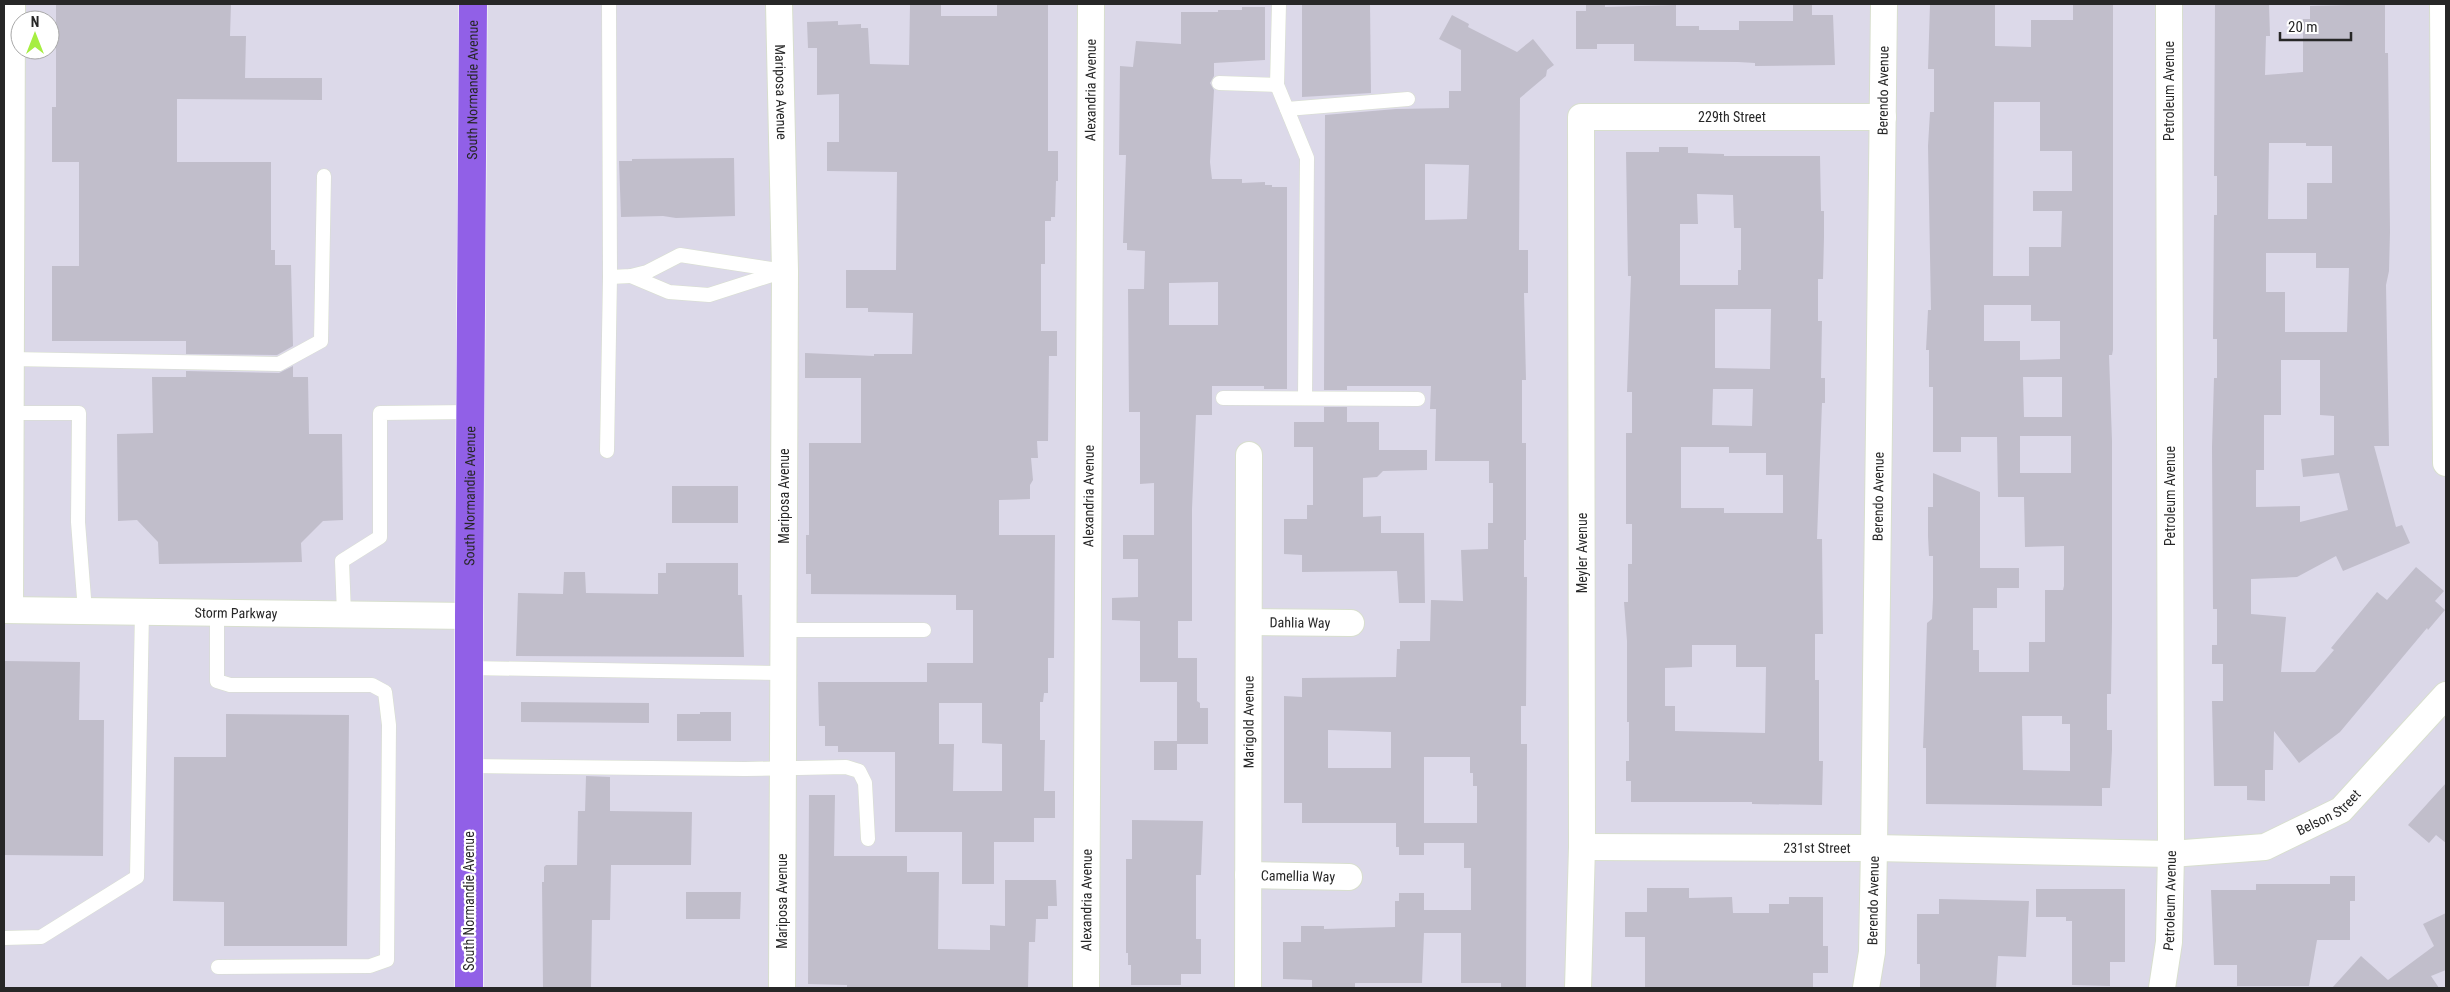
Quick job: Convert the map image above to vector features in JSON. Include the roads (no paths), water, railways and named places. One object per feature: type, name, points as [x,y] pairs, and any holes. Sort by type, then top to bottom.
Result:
[{"type":"main road","name":"South Normandie Avenue","points":[[469,988],[469,616],[473,4]]},
{"type":"street","points":[[7,610],[7,476],[11,413],[11,359],[7,289],[12,4]]},
{"type":"street","name":"Mariposa Avenue","points":[[779,4],[785,271],[782,988]]},
{"type":"street","name":"Alexandria Avenue","points":[[1086,988],[1091,4]]},
{"type":"street","name":"Berendo Avenue","points":[[1866,988],[1872,952],[1874,848],[1884,4]]},
{"type":"street","name":"Petroleum Avenue","points":[[2162,988],[2169,942],[2171,854],[2169,4]]},
{"type":"street","points":[[2444,4],[2446,463]]},
{"type":"street","name":"229th Street","points":[[1581,117],[1883,117]]},
{"type":"street","name":"Meyler Avenue","points":[[1578,988],[1582,847],[1581,117]]},
{"type":"street","name":"Marigold Avenue","points":[[1248,988],[1249,455]]},
{"type":"street","name":"Storm Parkway","points":[[7,610],[469,616]]},
{"type":"street","name":"Dahlia Way","points":[[1249,622],[1351,623]]},
{"type":"street","name":"Belson Street","points":[[2171,854],[2264,847],[2341,810],[2446,695]]},
{"type":"street","name":"231st Street","points":[[1582,847],[1874,848],[2171,854]]},
{"type":"street","name":"Camellia Way","points":[[1248,875],[1349,877]]},
{"type":"lane","points":[[607,450],[610,278],[609,4]]},
{"type":"lane","points":[[1278,4],[1277,85],[1307,158],[1305,398]]},
{"type":"lane","points":[[1219,84],[1277,85]]},
{"type":"lane","points":[[1287,109],[1408,99]]},
{"type":"lane","points":[[11,359],[279,364],[321,342],[324,176]]},
{"type":"lane","points":[[610,278],[647,272],[680,255],[785,271]]},
{"type":"lane","points":[[631,276],[669,292],[709,295],[785,271]]},
{"type":"lane","points":[[1223,398],[1418,399]]},
{"type":"lane","points":[[344,614],[342,561],[380,537],[380,413],[470,412]]},
{"type":"lane","points":[[11,413],[79,413],[78,522],[84,610]]},
{"type":"lane","points":[[4,938],[41,936],[137,877],[142,611]]},
{"type":"lane","points":[[218,612],[217,681],[230,685],[372,685],[385,692],[389,725],[387,960],[370,966],[218,966]]},
{"type":"lane","points":[[784,630],[924,630]]},
{"type":"lane","points":[[469,668],[783,673]]},
{"type":"lane","points":[[469,766],[783,769],[846,767],[859,771],[864,783],[868,839]]}]
